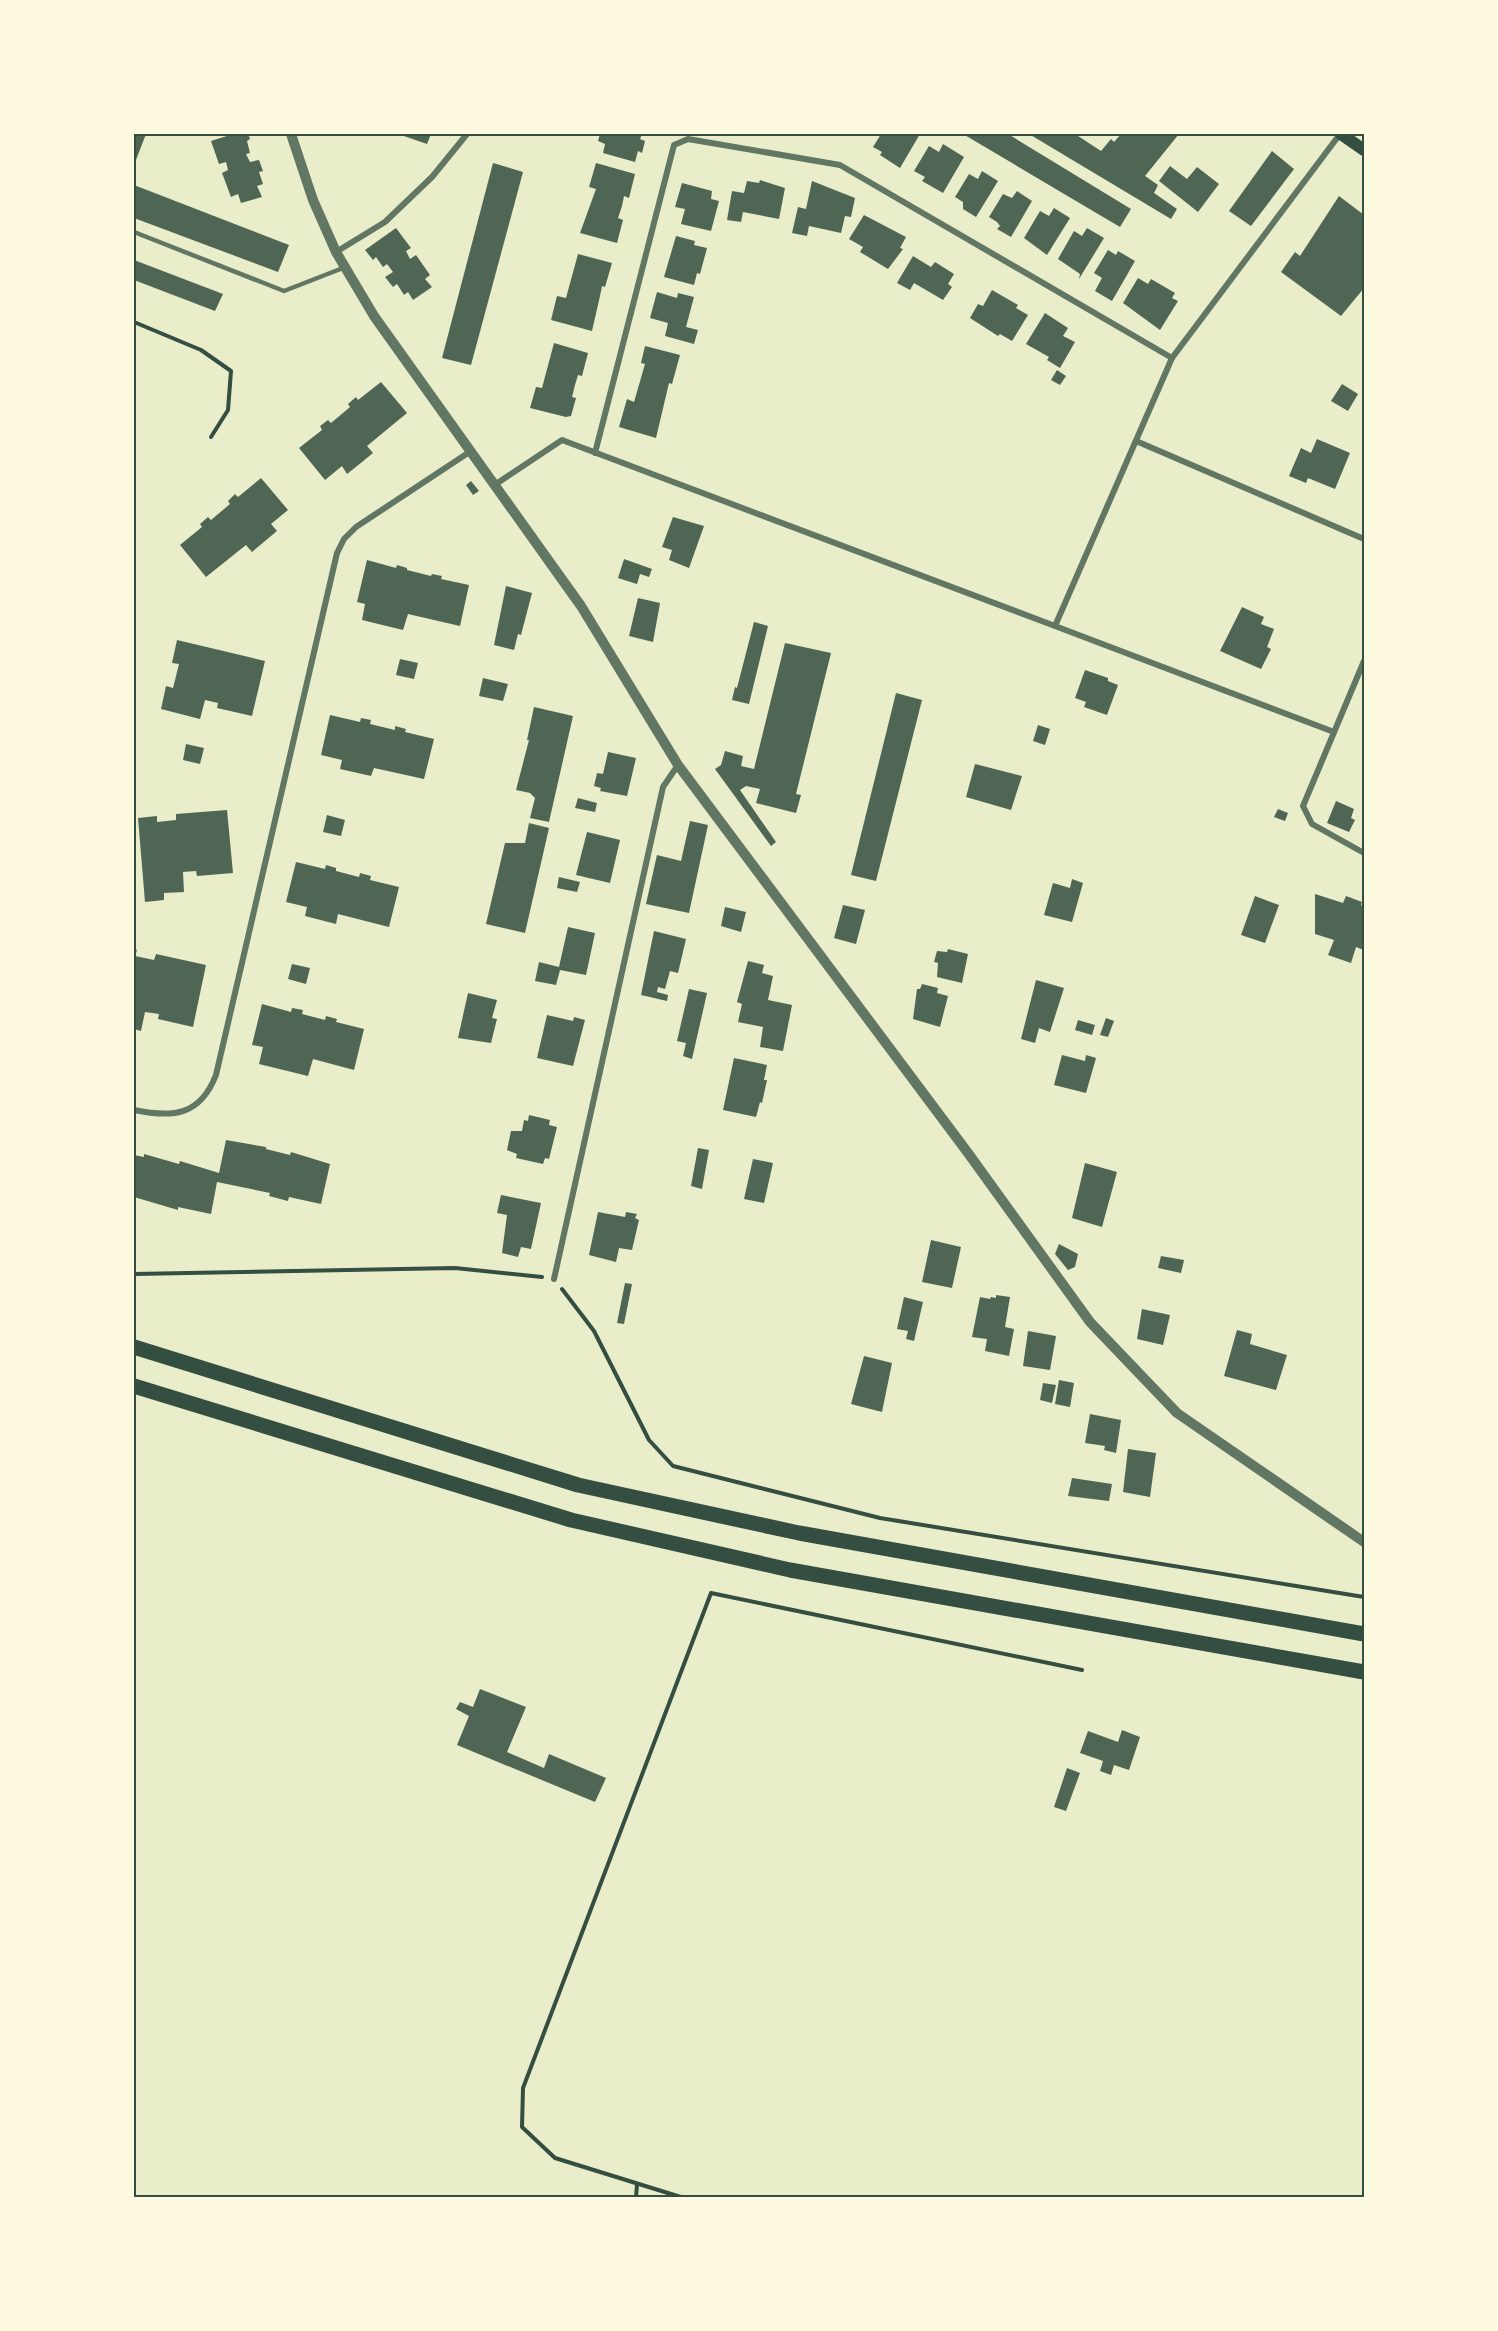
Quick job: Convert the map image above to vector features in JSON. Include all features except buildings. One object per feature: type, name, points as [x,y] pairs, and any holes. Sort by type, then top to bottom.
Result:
[{"type":"main road","points":[[1341,134],[1365,150]]},
{"type":"main road","points":[[134,1347],[578,1485],[800,1533],[1365,1634]]},
{"type":"main road","points":[[134,1386],[571,1520],[790,1569],[1365,1672]]},
{"type":"street","points":[[291,134],[313,200],[343,268],[374,316],[472,450],[581,606],[678,765],[945,1122],[1090,1322],[1177,1413],[1365,1542]]},
{"type":"street","points":[[336,252],[385,222],[432,177],[467,134]]},
{"type":"street","points":[[1055,626],[1172,358],[1341,134]]},
{"type":"street","points":[[595,453],[674,145],[688,139],[840,165],[1172,358]]},
{"type":"street","points":[[496,484],[562,440],[1334,732]]},
{"type":"street","points":[[1136,441],[1365,539]]},
{"type":"street","points":[[134,1110],[175,1115],[195,1106],[209,1092],[216,1075],[337,553],[344,539],[356,527],[472,450]]},
{"type":"street","points":[[1365,661],[1303,806],[1312,824],[1365,853]]},
{"type":"street","points":[[554,1279],[663,787],[678,765]]},
{"type":"lane","points":[[134,232],[284,291],[343,268]]},
{"type":"path","points":[[134,322],[201,350],[231,370],[228,410],[211,437]]},
{"type":"path","points":[[134,1274],[455,1268],[554,1279],[594,1331],[649,1440],[673,1466],[880,1518],[1365,1597]]},
{"type":"path","points":[[684,2198],[555,2158],[522,2127],[523,2088],[711,1593],[1082,1670]]},
{"type":"path","points":[[636,2198],[637,2184]]}]
